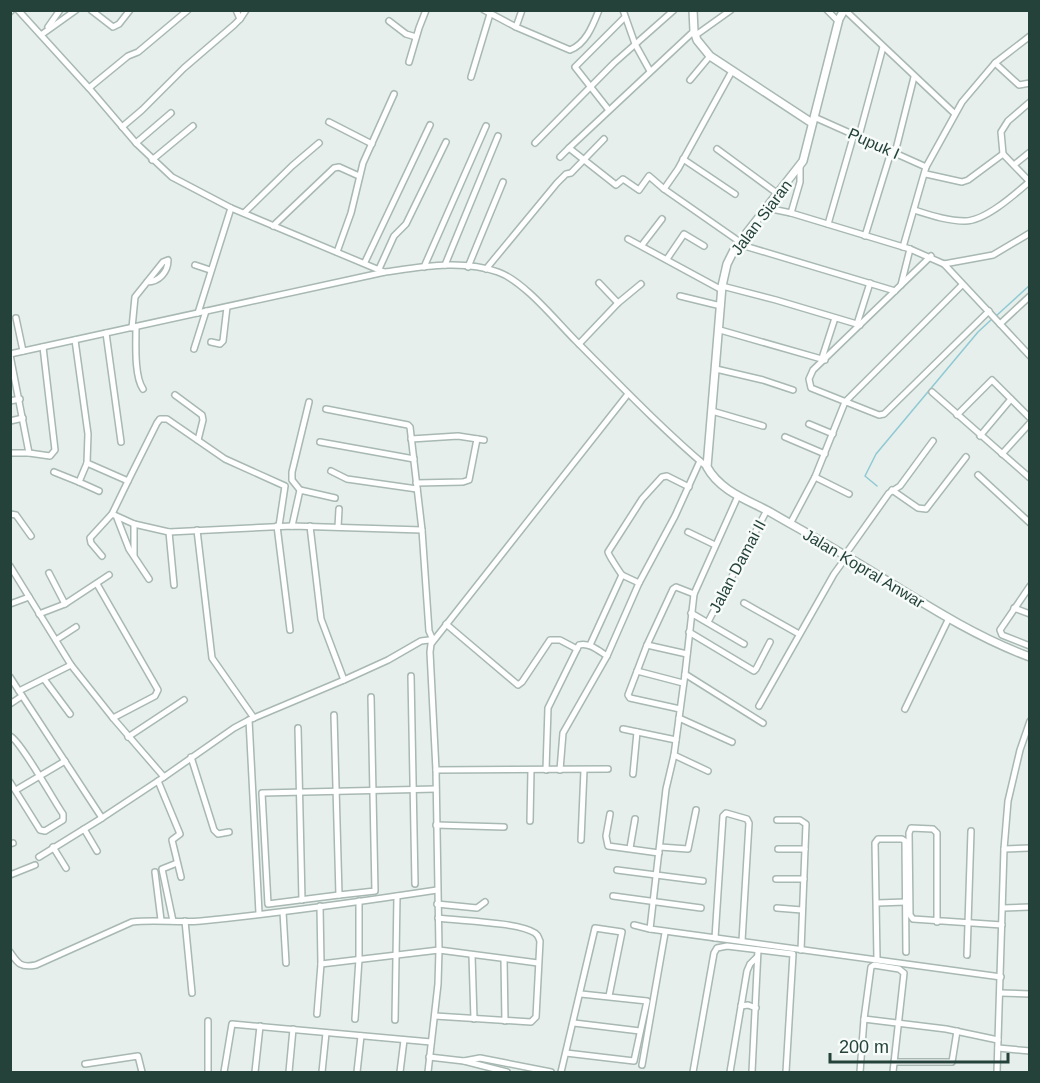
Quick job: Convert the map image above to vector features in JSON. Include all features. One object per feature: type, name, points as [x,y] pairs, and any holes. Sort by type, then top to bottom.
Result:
[{"type":"street","points":[[18,10],[43,33],[136,144],[152,160],[183,184],[231,208],[382,271]]},
{"type":"street","points":[[43,33],[60,10]]},
{"type":"street","points":[[43,33],[76,10]]},
{"type":"street","points":[[92,11],[113,27],[119,24],[130,10]]},
{"type":"street","points":[[89,88],[128,56],[138,52],[188,10]]},
{"type":"street","points":[[236,10],[240,19]]},
{"type":"street","points":[[122,127],[240,19],[246,10]]},
{"type":"street","points":[[409,62],[426,10]]},
{"type":"street","points":[[484,10],[516,27],[570,50],[576,47],[591,30],[599,10]]},
{"type":"street","points":[[516,27],[522,10]]},
{"type":"street","points":[[622,10],[635,44],[650,71]]},
{"type":"street","points":[[535,143],[635,44],[675,10]]},
{"type":"street","points":[[693,10],[695,33],[701,46],[710,56],[813,120]]},
{"type":"street","points":[[560,157],[650,71],[695,33],[731,10]]},
{"type":"street","points":[[826,10],[838,21]]},
{"type":"street","points":[[844,10],[955,114]]},
{"type":"street","name":"Jalan Siaran","points":[[707,468],[722,288],[729,260],[739,243],[800,166],[806,153],[838,21],[844,10]]},
{"type":"street","points":[[471,77],[490,14]]},
{"type":"street","points":[[609,109],[575,67],[625,17]]},
{"type":"street","points":[[389,21],[406,34],[416,37]]},
{"type":"street","points":[[903,247],[926,174],[926,167],[962,102],[995,63],[1029,36]]},
{"type":"street","points":[[828,224],[883,47]]},
{"type":"street","points":[[690,80],[710,56]]},
{"type":"street","points":[[995,63],[1019,85],[1029,83]]},
{"type":"street","points":[[664,189],[732,70]]},
{"type":"street","points":[[865,236],[893,153],[914,77]]},
{"type":"street","points":[[337,252],[351,213],[359,176],[394,94]]},
{"type":"street","points":[[914,210],[953,220],[967,221],[1011,197],[1029,182],[1003,154],[1001,132],[1003,126],[1029,102]]},
{"type":"street","points":[[136,144],[171,113]]},
{"type":"street","name":"Pupuk I","points":[[813,120],[856,135],[926,167]]},
{"type":"street","points":[[329,122],[372,144]]},
{"type":"street","points":[[365,262],[430,125]]},
{"type":"street","points":[[152,160],[193,126]]},
{"type":"street","points":[[424,267],[486,126]]},
{"type":"street","points":[[445,266],[498,136]]},
{"type":"street","points":[[486,269],[557,183],[566,174],[572,173],[604,139]]},
{"type":"street","points":[[382,271],[394,236],[406,224],[446,142]]},
{"type":"street","points":[[244,213],[319,143]]},
{"type":"street","points":[[569,148],[616,185],[623,179],[639,190],[649,176],[739,243],[895,291]]},
{"type":"street","points":[[717,149],[778,194]]},
{"type":"street","points":[[1014,165],[1029,152]]},
{"type":"street","points":[[926,174],[962,182],[1003,154]]},
{"type":"street","points":[[683,159],[735,194]]},
{"type":"street","points":[[790,213],[800,182],[800,166]]},
{"type":"street","points":[[273,226],[334,168],[339,167],[359,176]]},
{"type":"street","points":[[468,267],[503,182]]},
{"type":"street","points":[[198,313],[231,208]]},
{"type":"street","points":[[767,208],[931,256],[944,264],[1029,356]]},
{"type":"street","points":[[642,245],[662,219]]},
{"type":"street","points":[[944,264],[993,255],[1029,232]]},
{"type":"street","points":[[667,260],[684,234],[704,246]]},
{"type":"street","points":[[628,238],[722,288],[858,325]]},
{"type":"street","points":[[901,285],[910,249]]},
{"type":"street","points":[[931,256],[823,359],[810,375],[809,385],[815,390],[845,402],[879,415],[884,414],[990,312]]},
{"type":"street","points":[[195,266],[210,270]]},
{"type":"street","points":[[29,453],[10,355],[382,271],[445,266],[486,269],[509,278],[540,303],[628,394],[707,468]]},
{"type":"street","points":[[143,389],[140,383],[134,327],[135,297],[147,282]]},
{"type":"street","points":[[599,283],[618,303]]},
{"type":"street","points":[[858,325],[870,283]]},
{"type":"street","points":[[579,344],[618,303],[641,285]]},
{"type":"street","points":[[790,524],[815,477],[845,402],[962,285]]},
{"type":"street","points":[[680,296],[722,306]]},
{"type":"street","points":[[998,323],[1029,296]]},
{"type":"street","points":[[211,342],[220,344],[223,341],[227,307]]},
{"type":"street","points":[[194,349],[206,311]]},
{"type":"street","points":[[16,318],[23,351]]},
{"type":"street","points":[[823,359],[835,318]]},
{"type":"street","points":[[720,330],[823,359]]},
{"type":"street","points":[[106,333],[121,442]]},
{"type":"street","points":[[75,340],[88,434],[87,463],[79,482]]},
{"type":"street","points":[[11,453],[50,456],[55,450],[43,347]]},
{"type":"street","points":[[716,369],[793,390]]},
{"type":"street","points":[[957,415],[990,380],[994,381],[1029,420],[1002,454]]},
{"type":"street","points":[[932,392],[1029,478]]},
{"type":"street","points":[[428,1072],[435,1016],[439,950],[436,770],[430,652],[433,641],[628,394]]},
{"type":"street","points":[[175,395],[202,415],[198,440]]},
{"type":"street","points":[[10,401],[20,399]]},
{"type":"street","points":[[980,436],[1011,399]]},
{"type":"street","points":[[309,402],[292,480],[300,490],[335,498]]},
{"type":"street","points":[[326,409],[408,425],[422,530],[429,631],[433,641]]},
{"type":"street","points":[[712,411],[763,426]]},
{"type":"street","points":[[10,421],[22,418]]},
{"type":"street","points":[[102,556],[91,543],[90,538],[114,516],[128,481],[160,419],[167,419],[225,459],[285,486],[278,526],[290,630]]},
{"type":"street","points":[[809,424],[833,434]]},
{"type":"street","points":[[411,439],[458,436],[484,440]]},
{"type":"street","points":[[785,437],[825,454]]},
{"type":"street","points":[[331,471],[347,479],[417,486],[460,482],[469,480],[477,439]]},
{"type":"street","points":[[759,706],[834,574],[892,490],[900,486],[933,441]]},
{"type":"street","points":[[320,442],[414,459]]},
{"type":"street","points":[[892,490],[918,508],[926,509],[966,457]]},
{"type":"street","points":[[560,770],[563,733],[607,656],[639,583],[700,461]]},
{"type":"street","points":[[87,463],[128,481]]},
{"type":"street","name":"Jalan Kopral Anwar","points":[[707,468],[713,476],[738,496],[767,510],[993,644],[1029,657]]},
{"type":"street","points":[[54,472],[99,491]]},
{"type":"street","points":[[978,475],[1029,524]]},
{"type":"street","points":[[639,583],[622,575],[608,552],[642,499],[665,476],[689,487]]},
{"type":"street","points":[[815,477],[849,494]]},
{"type":"street","points":[[292,526],[300,490]]},
{"type":"street","points":[[650,929],[666,789],[674,755],[694,594],[738,496]]},
{"type":"street","points":[[338,527],[339,509]]},
{"type":"street","name":"Jalan Damai II","points":[[708,622],[767,510]]},
{"type":"street","points":[[10,514],[16,515],[31,536]]},
{"type":"street","points":[[114,516],[134,524],[169,532],[278,526],[422,530]]},
{"type":"street","points":[[114,516],[149,579]]},
{"type":"street","points":[[134,524],[134,555]]},
{"type":"street","points":[[310,526],[321,619],[344,680]]},
{"type":"street","points":[[197,530],[212,658],[251,719],[259,913]]},
{"type":"street","points":[[169,532],[174,585]]},
{"type":"street","points":[[688,532],[715,545]]},
{"type":"street","points":[[10,567],[71,665],[161,779],[180,834],[172,840],[181,877]]},
{"type":"street","points":[[49,573],[65,604]]},
{"type":"street","points":[[590,645],[622,575]]},
{"type":"street","points":[[39,614],[65,604],[109,576]]},
{"type":"street","points":[[97,584],[159,690],[155,696],[113,718]]},
{"type":"street","points":[[1029,586],[1000,630],[1002,635],[1029,646]]},
{"type":"street","points":[[680,709],[629,697],[628,694],[647,645],[674,587],[694,594]]},
{"type":"street","points":[[10,604],[29,597]]},
{"type":"street","points":[[744,603],[799,634]]},
{"type":"street","points":[[1014,608],[1029,614]]},
{"type":"street","points":[[692,613],[744,644]]},
{"type":"street","points":[[905,708],[949,618]]},
{"type":"street","points":[[446,624],[518,685],[550,640],[560,640],[577,649]]},
{"type":"street","points":[[56,640],[76,627]]},
{"type":"street","points":[[689,632],[754,671],[770,642]]},
{"type":"street","points":[[39,857],[251,719],[388,660],[421,641],[433,641]]},
{"type":"street","points":[[546,770],[549,704],[577,649],[582,643],[590,645],[607,656]]},
{"type":"street","points":[[647,645],[687,654]]},
{"type":"street","points":[[10,704],[44,678],[71,665]]},
{"type":"street","points":[[637,671],[683,683]]},
{"type":"street","points":[[685,674],[763,723]]},
{"type":"street","points":[[411,676],[415,884]]},
{"type":"street","points":[[10,677],[102,818]]},
{"type":"street","points":[[44,678],[70,714]]},
{"type":"street","points":[[371,698],[373,790],[376,891],[268,904],[262,796],[265,792],[373,790],[414,790],[436,789]]},
{"type":"street","points":[[128,736],[184,700]]},
{"type":"street","points":[[334,715],[339,895]]},
{"type":"street","points":[[679,718],[732,742]]},
{"type":"street","points":[[997,1072],[1004,849],[1008,801],[1029,721]]},
{"type":"street","points":[[298,728],[302,900]]},
{"type":"street","points":[[623,729],[676,740]]},
{"type":"street","points":[[633,774],[637,732]]},
{"type":"street","points":[[10,736],[24,751],[63,814],[60,824],[45,831],[40,830],[10,782]]},
{"type":"street","points":[[674,755],[708,771]]},
{"type":"street","points":[[191,758],[214,830],[218,834],[229,832]]},
{"type":"street","points":[[16,790],[65,761]]},
{"type":"street","points":[[436,770],[608,769]]},
{"type":"street","points":[[530,821],[531,770]]},
{"type":"street","points":[[581,840],[584,770]]},
{"type":"street","points":[[610,814],[607,844],[659,850],[688,849],[696,810]]},
{"type":"street","points":[[714,938],[723,816],[726,813],[747,819],[750,823],[742,941]]},
{"type":"street","points":[[630,848],[635,819]]},
{"type":"street","points":[[777,820],[805,821],[801,950]]},
{"type":"street","points":[[436,825],[504,827]]},
{"type":"street","points":[[937,922],[937,833],[933,829],[911,828],[909,833],[910,915],[915,920],[937,922],[1002,925]]},
{"type":"street","points":[[84,829],[97,851]]},
{"type":"street","points":[[967,955],[971,831]]},
{"type":"street","points":[[877,959],[875,841],[878,839],[905,841],[906,952]]},
{"type":"street","points":[[53,847],[66,868]]},
{"type":"street","points":[[1004,849],[1029,848]]},
{"type":"street","points":[[778,849],[805,849]]},
{"type":"street","points":[[173,921],[162,869],[177,863]]},
{"type":"street","points":[[10,875],[35,865]]},
{"type":"street","points":[[617,870],[703,881]]},
{"type":"street","points":[[155,872],[161,920]]},
{"type":"street","points":[[776,879],[804,879]]},
{"type":"street","points":[[10,952],[18,964],[25,967],[36,965],[127,924],[284,912],[437,890]]},
{"type":"street","points":[[396,1020],[397,896]]},
{"type":"street","points":[[613,896],[701,909]]},
{"type":"street","points":[[355,1019],[359,959],[359,901]]},
{"type":"street","points":[[437,904],[477,908],[485,902]]},
{"type":"street","points":[[877,903],[906,902]]},
{"type":"street","points":[[317,1014],[321,964],[320,906]]},
{"type":"street","points":[[1003,908],[1029,907]]},
{"type":"street","points":[[777,908],[802,910]]},
{"type":"street","points":[[284,912],[286,963]]},
{"type":"street","points":[[435,1016],[531,1022],[536,1018],[540,941],[533,932],[513,927],[438,918]]},
{"type":"street","points":[[185,921],[192,993]]},
{"type":"street","points":[[634,925],[665,933],[742,941],[1001,977]]},
{"type":"street","points":[[561,1072],[581,994],[593,931],[598,928],[622,932],[609,996]]},
{"type":"street","points":[[642,1065],[665,933]]},
{"type":"street","points":[[693,1072],[705,999],[717,948],[727,946],[793,954],[786,1072]]},
{"type":"street","points":[[321,964],[439,950],[538,963]]},
{"type":"street","points":[[752,1072],[758,950]]},
{"type":"street","points":[[472,955],[474,1019]]},
{"type":"street","points":[[730,1072],[747,972],[750,964],[757,957]]},
{"type":"street","points":[[504,959],[505,1021]]},
{"type":"street","points":[[860,1072],[871,967],[877,965],[899,969],[904,973],[893,1072]]},
{"type":"street","points":[[1000,993],[1029,994]]},
{"type":"street","points":[[566,1053],[633,1062],[647,1001],[581,994]]},
{"type":"street","points":[[741,1006],[748,1005],[756,1008]]},
{"type":"street","points":[[864,1019],[957,1031],[998,1040]]},
{"type":"street","points":[[208,1021],[208,1072]]},
{"type":"street","points":[[574,1023],[640,1031]]},
{"type":"street","points":[[224,1072],[230,1024],[431,1042]]},
{"type":"street","points":[[255,1072],[260,1026]]},
{"type":"street","points":[[289,1072],[293,1029]]},
{"type":"street","points":[[894,1062],[952,1062],[957,1031]]},
{"type":"street","points":[[322,1072],[326,1033]]},
{"type":"street","points":[[357,1072],[361,1036]]},
{"type":"street","points":[[400,1072],[404,1040]]},
{"type":"street","points":[[998,1048],[1029,1050]]},
{"type":"street","points":[[85,1064],[138,1056],[142,1072]]},
{"type":"street","points":[[429,1057],[464,1060],[509,1072],[513,1065]]},
{"type":"street","points":[[464,1060],[480,1058],[551,1072]]},
{"type":"waterway","points":[[996,316],[1030,285]]},
{"type":"waterway","points":[[877,486],[865,476],[876,454],[978,332],[992,319]]}]
